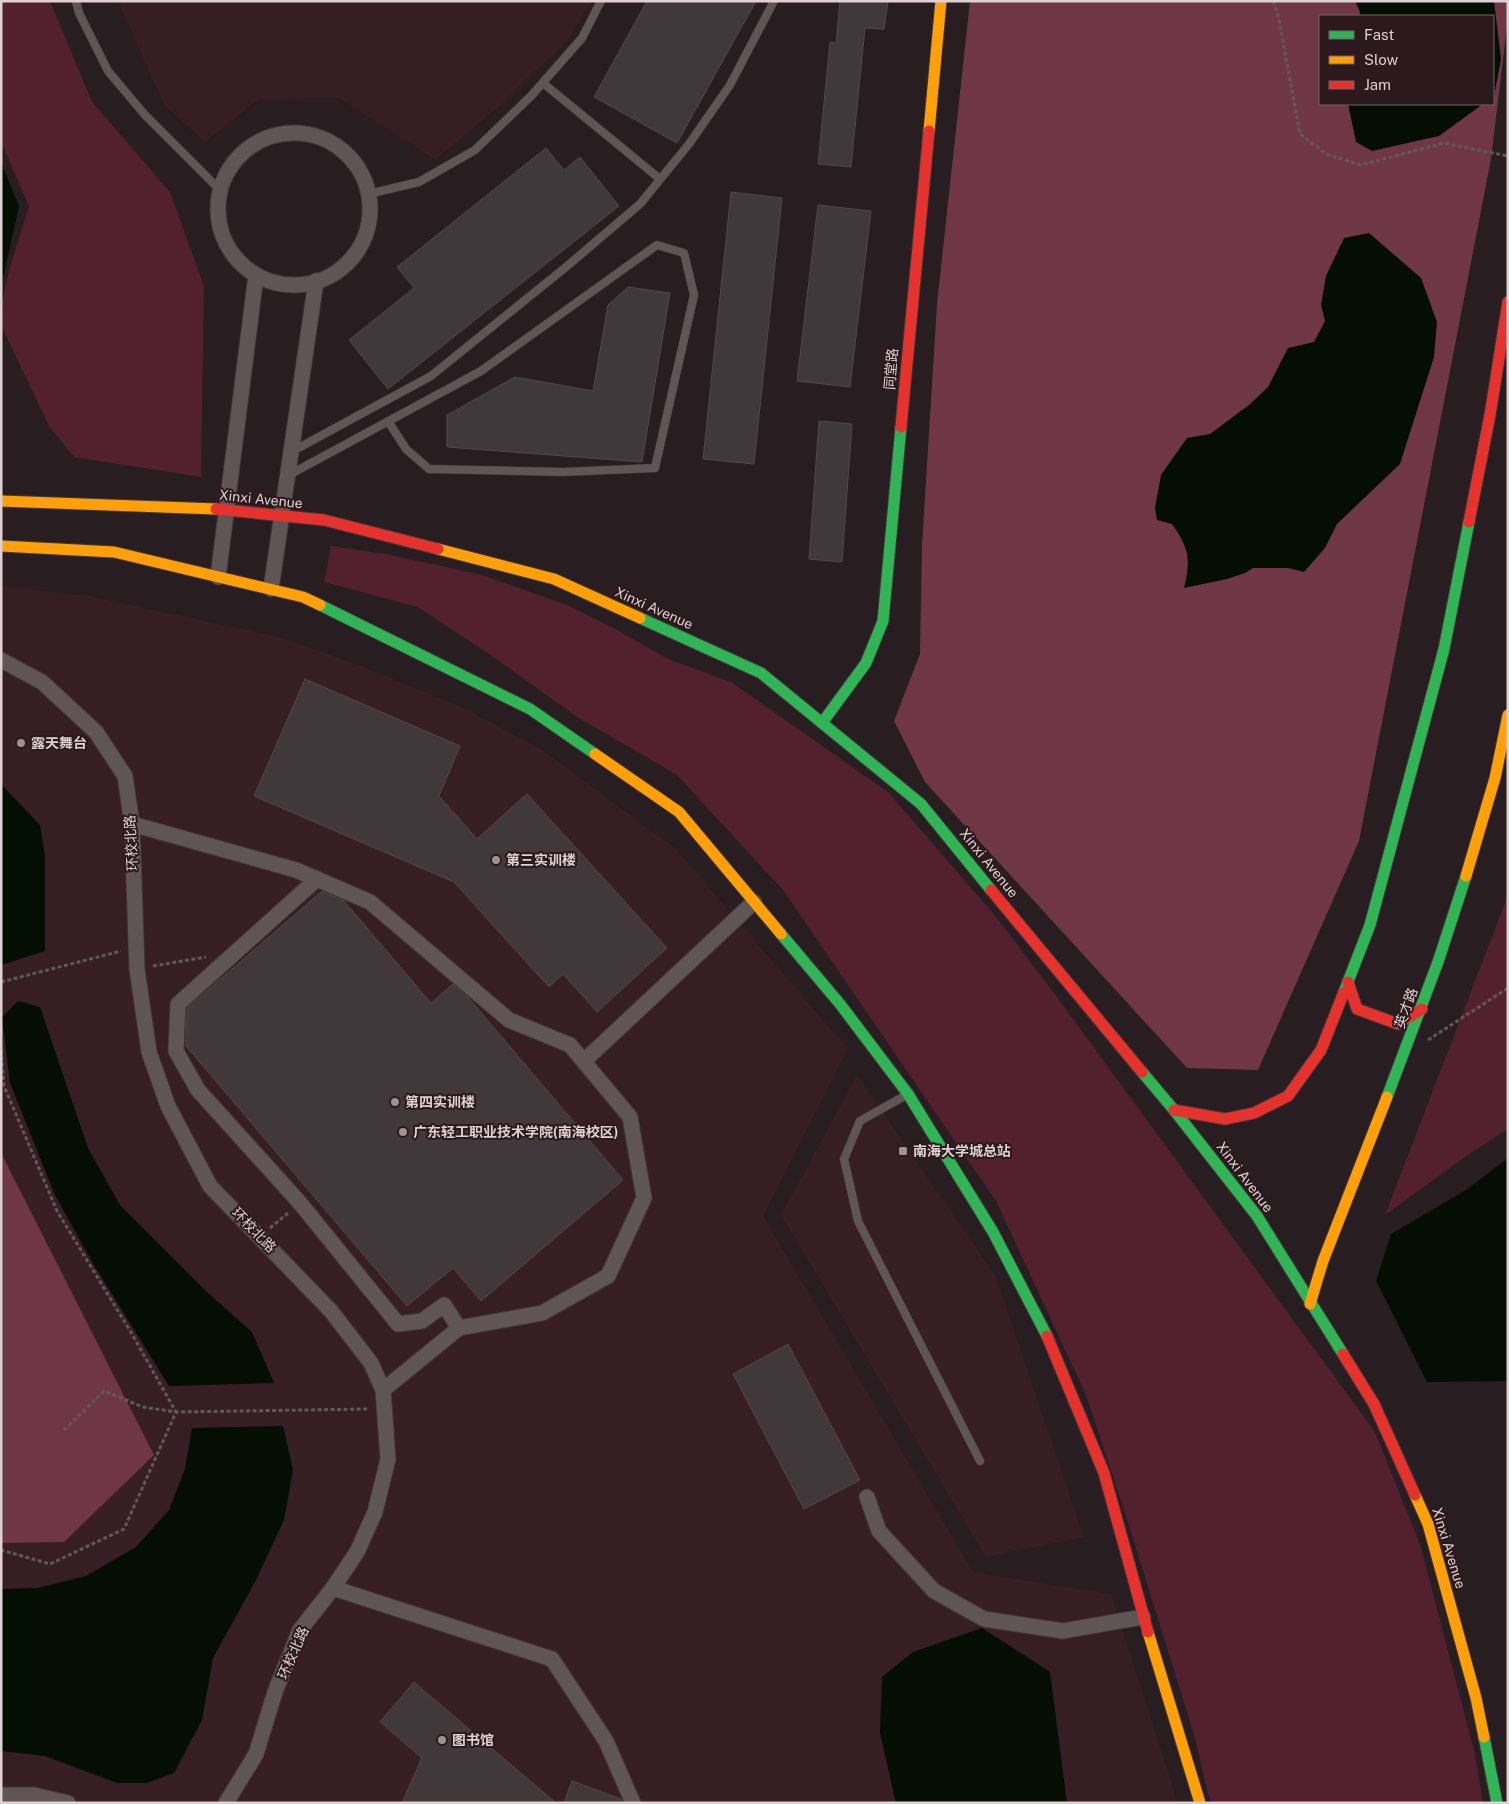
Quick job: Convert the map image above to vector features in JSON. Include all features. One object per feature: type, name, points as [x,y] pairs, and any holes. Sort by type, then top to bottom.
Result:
[{"type":"main road","name":"同堂路","points":[[822,723],[866,663],[883,621],[941,1]]},
{"type":"main road","points":[[1174,1110],[1225,1119],[1254,1113],[1288,1096],[1321,1050],[1370,925],[1444,649],[1490,415],[1508,302]]},
{"type":"main road","name":"Xinxi Avenue","points":[[1,500],[228,509],[324,520],[554,579],[761,673],[921,804],[1174,1110],[1257,1216],[1374,1404],[1428,1524],[1476,1698],[1497,1803]]},
{"type":"main road","points":[[1,546],[114,552],[303,597],[530,709],[679,812],[840,1004],[908,1094],[993,1232],[1051,1344],[1104,1473],[1143,1617],[1200,1803]]},
{"type":"main road","name":"英才路","points":[[1310,1304],[1323,1261],[1422,1009],[1495,777],[1508,715]]},
{"type":"main road","points":[[1348,982],[1357,1009],[1382,1020],[1398,1024],[1422,1009]]},
{"type":"street","points":[[300,132],[313,135],[337,146],[356,164],[368,188],[368,194],[370,214],[364,240],[349,262],[332,275],[308,284],[281,284],[256,276],[236,258],[222,235],[218,209],[220,190],[231,166],[250,147],[273,135],[300,132]]},
{"type":"street","points":[[218,577],[256,276]]},
{"type":"street","points":[[271,589],[316,281]]},
{"type":"street","name":"环校北路","points":[[1,660],[42,682],[96,732],[125,776],[132,824],[138,969],[149,1052],[168,1106],[210,1186],[331,1311],[371,1363],[383,1390],[388,1459],[376,1512],[357,1552],[333,1588],[300,1630],[275,1692],[256,1754],[226,1803]]},
{"type":"street","points":[[132,824],[296,870],[370,902],[509,1020],[570,1045],[630,1117],[644,1198],[608,1276],[542,1313],[458,1328],[383,1390]]},
{"type":"street","points":[[317,879],[178,1004],[176,1051],[198,1090],[300,1203],[398,1324],[422,1321],[444,1305],[458,1328]]},
{"type":"street","points":[[584,1061],[754,902]]},
{"type":"street","points":[[867,1497],[879,1531],[934,1591],[984,1619],[1063,1631],[1143,1617]]},
{"type":"street","points":[[333,1588],[552,1659],[606,1741],[633,1803]]},
{"type":"street","points":[[1,1795],[34,1796],[68,1803]]},
{"type":"lane","points":[[76,1],[79,13],[108,71],[145,115],[220,190]]},
{"type":"lane","points":[[368,194],[419,182],[474,150],[532,95],[582,38],[601,1]]},
{"type":"lane","points":[[290,452],[432,376],[640,204],[689,144],[730,85],[774,1]]},
{"type":"lane","points":[[543,82],[660,179]]},
{"type":"lane","points":[[287,476],[388,421],[481,371],[657,245],[684,253],[694,295],[655,468],[562,472],[429,469],[406,449],[388,421]]},
{"type":"lane","points":[[908,1094],[860,1122],[844,1160],[858,1222],[980,1461]]},
{"type":"path","points":[[1273,1],[1278,15],[1300,134],[1326,154],[1360,165],[1444,142],[1508,156]]},
{"type":"path","points":[[1,982],[136,947]]},
{"type":"path","points":[[138,969],[235,952]]},
{"type":"path","points":[[1426,1042],[1508,988]]},
{"type":"path","points":[[1,1050],[4,1086],[56,1211],[132,1334],[176,1412]]},
{"type":"path","points":[[260,1236],[300,1203]]},
{"type":"path","points":[[64,1430],[104,1391],[143,1407],[176,1412],[384,1409]]},
{"type":"path","points":[[1,1550],[50,1564],[124,1529],[176,1412]]},
{"type":"shaded area","points":[[1,1],[50,1],[92,102],[170,192],[204,286],[201,477],[74,457],[49,426],[1,325],[7,280],[29,206],[1,142]]},
{"type":"shaded area","points":[[118,1],[592,1],[569,38],[502,104],[435,160],[340,98],[259,99],[205,142],[164,105]]},
{"type":"shaded area","points":[[970,1],[1508,1],[1508,18],[1491,159],[1359,841],[1258,1070],[1187,1068],[925,782],[894,721],[920,654],[922,545],[937,304]]},
{"type":"shaded area","points":[[1355,1],[1494,1],[1501,59],[1494,97],[1494,15],[1359,15],[1360,12]]},
{"type":"shaded area","points":[[1348,105],[1482,105],[1439,136],[1372,151],[1356,142]]},
{"type":"shaded area","points":[[1,163],[19,206],[1,287]]},
{"type":"shaded area","points":[[1369,233],[1421,278],[1437,322],[1434,357],[1400,464],[1337,524],[1325,548],[1304,572],[1288,568],[1253,568],[1227,579],[1184,588],[1188,561],[1185,547],[1172,524],[1157,520],[1155,508],[1161,475],[1187,438],[1210,434],[1249,405],[1268,387],[1288,348],[1314,342],[1325,321],[1321,305],[1326,276],[1344,238]]},
{"type":"shaded area","points":[[331,546],[386,554],[482,575],[567,605],[619,631],[668,659],[731,682],[888,792],[997,918],[1375,1432],[1420,1544],[1475,1754],[1483,1803],[1212,1803],[1208,1794],[1195,1738],[1127,1519],[1086,1395],[996,1201],[783,890],[677,775],[577,717],[492,656],[418,607],[324,582]]},
{"type":"shaded area","name":"广东轻工职业技术学院(南海校区)","points":[[1,586],[89,596],[280,637],[364,667],[464,708],[541,749],[675,848],[848,1049],[763,1216],[973,1572],[1111,1594],[1178,1803],[1,1803]]},
{"type":"shaded area","points":[[1,784],[40,825],[45,856],[45,951],[1,965]]},
{"type":"shaded area","points":[[1508,890],[1508,1129],[1469,1154],[1385,1215],[1505,903]]},
{"type":"shaded area","points":[[18,1001],[40,1007],[88,1148],[120,1205],[208,1293],[252,1332],[274,1383],[169,1386],[92,1262],[55,1195],[10,1083],[2,1017]]},
{"type":"shaded area","name":"南海大学城总站","points":[[857,1075],[996,1277],[1084,1537],[986,1557],[781,1215]]},
{"type":"shaded area","points":[[1,1153],[154,1455],[64,1542],[1,1543]]},
{"type":"shaded area","points":[[1508,1158],[1508,1381],[1427,1382],[1376,1281],[1391,1234],[1466,1190]]},
{"type":"shaded area","points":[[283,1426],[293,1470],[284,1520],[256,1580],[213,1658],[202,1720],[174,1773],[147,1783],[117,1783],[45,1756],[1,1751],[1,1589],[38,1588],[86,1576],[136,1547],[169,1510],[185,1469],[192,1428]]},
{"type":"shaded area","points":[[982,1628],[1050,1672],[1067,1803],[896,1803],[880,1733],[882,1677],[913,1652]]},
{"type":"building","points":[[647,1],[756,1],[677,143],[594,97]]},
{"type":"building","points":[[840,1],[888,1],[884,29],[865,28],[851,167],[818,164],[830,42],[836,43]]},
{"type":"building","points":[[546,148],[564,170],[580,157],[619,206],[388,389],[349,340],[414,288],[397,267]]},
{"type":"building","points":[[731,192],[782,198],[754,464],[703,459]]},
{"type":"building","points":[[818,205],[871,211],[850,387],[797,381]]},
{"type":"building","points":[[628,287],[670,293],[642,462],[447,447],[447,415],[515,377],[593,391],[608,305]]},
{"type":"building","points":[[819,421],[852,424],[842,562],[809,559]]},
{"type":"building","name":"第三实训楼","points":[[305,679],[460,746],[439,796],[477,839],[527,794],[667,948],[597,1012],[563,974],[549,987],[454,882],[254,796]]},
{"type":"building","name":"第四实训楼","points":[[322,891],[344,901],[431,1003],[453,984],[467,996],[623,1180],[481,1301],[453,1268],[407,1306],[186,1046],[187,1008]]},
{"type":"building","points":[[788,1344],[860,1480],[804,1509],[733,1374]]},
{"type":"building","name":"图书馆","points":[[414,1682],[556,1803],[402,1803],[422,1758],[380,1722]]},
{"type":"building","points":[[572,1781],[621,1799],[623,1803],[564,1803]]},
{"type":"traffic: fast","points":[[822,723],[866,663],[883,621],[901,427]]},
{"type":"traffic: fast","points":[[1344,992],[1370,925],[1444,649],[1469,522]]},
{"type":"traffic: fast","points":[[320,605],[530,709],[595,754]]},
{"type":"traffic: fast","points":[[640,618],[761,673],[921,804],[991,890]]},
{"type":"traffic: fast","points":[[1387,1097],[1438,962],[1466,876]]},
{"type":"traffic: fast","points":[[781,934],[840,1004],[908,1094],[993,1232],[1047,1336]]},
{"type":"traffic: fast","points":[[1142,1072],[1257,1216],[1343,1354]]},
{"type":"traffic: fast","points":[[1484,1737],[1497,1803]]},
{"type":"traffic: slow","points":[[929,131],[941,1]]},
{"type":"traffic: slow","points":[[1,501],[216,509]]},
{"type":"traffic: slow","points":[[1,546],[114,552],[303,597],[320,605]]},
{"type":"traffic: slow","points":[[438,549],[554,579],[640,618]]},
{"type":"traffic: slow","points":[[1466,876],[1495,778],[1508,715]]},
{"type":"traffic: slow","points":[[595,754],[679,812],[781,934]]},
{"type":"traffic: slow","points":[[1310,1304],[1323,1261],[1387,1097]]},
{"type":"traffic: slow","points":[[1415,1495],[1428,1524],[1476,1698],[1484,1737]]},
{"type":"traffic: slow","points":[[1148,1632],[1200,1803]]},
{"type":"traffic: jam","points":[[901,427],[929,131]]},
{"type":"traffic: jam","points":[[1469,522],[1490,415],[1508,302]]},
{"type":"traffic: jam","points":[[216,509],[324,520],[438,549]]},
{"type":"traffic: jam","points":[[991,890],[1142,1072]]},
{"type":"traffic: jam","points":[[1348,982],[1357,1009],[1398,1024],[1422,1009]]},
{"type":"traffic: jam","points":[[1174,1110],[1225,1119],[1254,1113],[1288,1096],[1321,1050],[1344,992]]},
{"type":"traffic: jam","points":[[1047,1336],[1104,1473],[1148,1632]]},
{"type":"traffic: jam","points":[[1343,1354],[1374,1404],[1415,1495]]},
{"type":"place","name":"露天舞台","points":[[21,743]]},
{"type":"place","name":"第三实训楼","points":[[496,860]]},
{"type":"place","name":"第四实训楼","points":[[395,1102]]},
{"type":"place","name":"广东轻工职业技术学院(南海校区)","points":[[403,1132]]},
{"type":"place","name":"南海大学城总站","points":[[903,1151]]},
{"type":"place","name":"图书馆","points":[[442,1740]]}]
